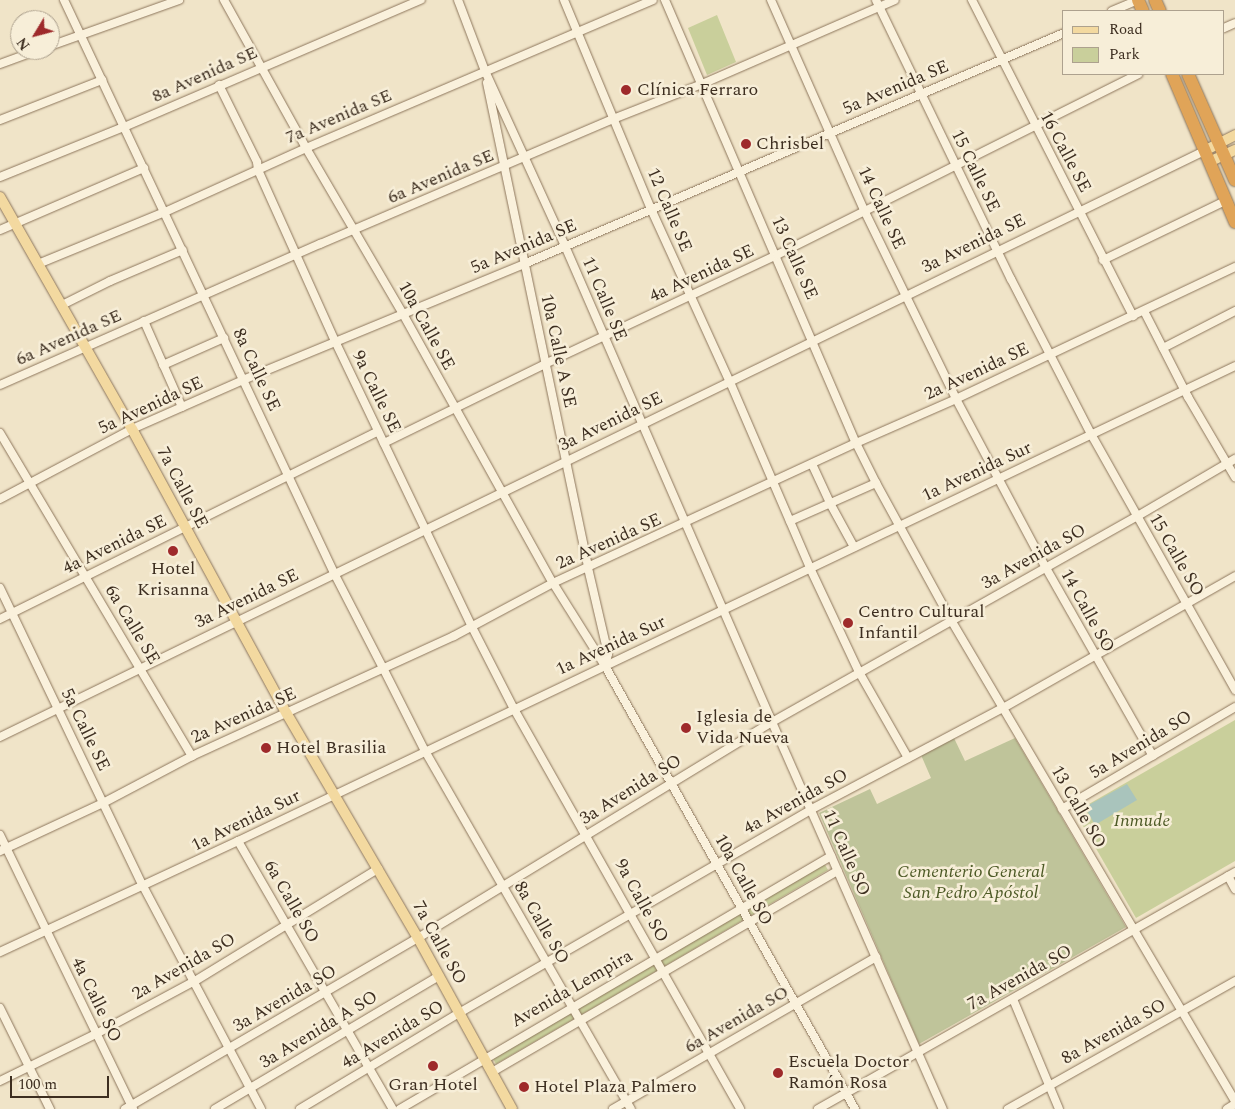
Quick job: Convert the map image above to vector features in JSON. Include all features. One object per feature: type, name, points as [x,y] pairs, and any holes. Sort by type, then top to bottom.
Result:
[{"type":"highway","points":[[1172,75],[1235,222]]},
{"type":"highway","points":[[1189,75],[1226,149],[1235,180]]},
{"type":"main road","name":"3a Avenida SE","points":[[1206,157],[1226,149],[1235,135]]},
{"type":"main road","name":"7a Calle SE","points":[[0,197],[132,430],[287,714],[334,795]]},
{"type":"main road","name":"7a Calle SO","points":[[334,795],[418,938],[512,1109]]},
{"type":"street","name":"8a Calle SE","points":[[64,0],[335,575],[426,751]]},
{"type":"street","points":[[60,42],[179,0]]},
{"type":"street","name":"10a Calle SE","points":[[224,0],[306,148],[403,314],[553,584],[605,666]]},
{"type":"street","name":"8a Avenida SE","points":[[0,177],[124,127],[421,0]]},
{"type":"street","name":"11 Calle SE","points":[[458,0],[485,71],[565,246],[724,609]]},
{"type":"street","name":"12 Calle SE","points":[[564,0],[651,209],[730,382],[810,568],[860,672],[908,758]]},
{"type":"street","name":"7a Avenida SE","points":[[38,264],[165,212],[306,148],[653,0]]},
{"type":"street","name":"13 Calle SE","points":[[665,0],[777,255],[856,443],[900,525]]},
{"type":"street","name":"14 Calle SE","points":[[771,0],[864,210],[956,399],[998,478]]},
{"type":"street","name":"6a Avenida SE","points":[[0,385],[85,346],[613,119],[702,84],[877,4],[895,0]]},
{"type":"street","name":"16 Calle SE","points":[[972,0],[1034,126],[1133,316]]},
{"type":"street","points":[[1114,10],[1138,0]]},
{"type":"street","name":"15 Calle SE","points":[[877,4],[998,251],[1091,434]]},
{"type":"street","name":"5a Avenida SE","points":[[0,499],[132,430],[243,380],[524,264],[920,93],[1002,61],[1062,34]]},
{"type":"street","name":"10a Calle A SE","points":[[485,71],[503,167],[608,654],[605,666]]},
{"type":"street","name":"4a Avenida SE","points":[[384,443],[545,364],[777,255],[955,164],[1136,75]]},
{"type":"street","points":[[0,120],[102,80]]},
{"type":"street","name":"9a Calle SE","points":[[219,85],[257,162],[258,170],[296,255],[378,432],[472,627],[514,709]]},
{"type":"street","name":"3a Avenida SE","points":[[0,737],[643,425],[1079,210],[1206,157]]},
{"type":"street","points":[[0,230],[144,168]]},
{"type":"street","points":[[1103,260],[1225,201]]},
{"type":"street","points":[[62,305],[110,281],[183,250]]},
{"type":"street","name":"2a Avenida SE","points":[[3,850],[103,803],[192,756],[287,714],[472,627],[553,584],[686,524],[856,443],[956,399],[1235,267]]},
{"type":"street","points":[[1144,311],[1184,390],[1235,477]]},
{"type":"street","points":[[1163,348],[1235,311]]},
{"type":"street","points":[[144,321],[182,407]]},
{"type":"street","points":[[163,365],[224,338]]},
{"type":"street","name":"1a Avenida Sur","points":[[0,952],[238,841],[1235,366]]},
{"type":"street","name":"4a Avenida SE","points":[[0,619],[378,432]]},
{"type":"street","name":"6a Calle SE","points":[[0,433],[192,756]]},
{"type":"street","name":"15 Calle SO","points":[[1091,434],[1235,690]]},
{"type":"street","name":"3a Avenida SO","points":[[130,1108],[418,938],[772,722],[1136,517],[1235,459]]},
{"type":"street","points":[[812,464],[831,505],[854,547]]},
{"type":"street","name":"14 Calle SO","points":[[998,478],[1095,656],[1153,756]]},
{"type":"street","points":[[790,522],[876,483]]},
{"type":"street","name":"13 Calle SO","points":[[900,525],[951,620],[1235,1103]]},
{"type":"street","name":"4a Avenida SO","points":[[300,1109],[459,1013],[810,810],[1003,708],[1235,576]]},
{"type":"street","name":"5a Calle SE","points":[[0,588],[143,886],[195,981],[261,1109]]},
{"type":"street","name":"11 Calle SO","points":[[724,609],[810,810],[943,1109]]},
{"type":"street","name":"10a Calle SO","points":[[605,666],[855,1109]]},
{"type":"street","name":"5a Avenida SO","points":[[1062,809],[1235,707]]},
{"type":"street","name":"9a Calle SO","points":[[514,709],[740,1109]]},
{"type":"street","name":"8a Calle SO","points":[[426,751],[631,1109]]},
{"type":"street","name":"4a Calle SO","points":[[0,835],[3,850],[46,931],[130,1108]]},
{"type":"street","name":"6a Calle SO","points":[[238,841],[393,1109]]},
{"type":"street","name":"Avenida Lempira","points":[[484,1058],[831,856]]},
{"type":"street","name":"2a Avenida SO","points":[[0,1081],[96,1034],[195,981],[378,869]]},
{"type":"street","name":"Avenida Lempira","points":[[492,1072],[838,871]]},
{"type":"street","points":[[1231,874],[1235,889]]},
{"type":"street","name":"7a Avenida SO","points":[[818,1109],[1231,874]]},
{"type":"street","name":"6a Avenida SO","points":[[613,1109],[876,957]]},
{"type":"street","name":"3a Avenida A SO","points":[[215,1109],[439,976]]},
{"type":"street","name":"8a Avenida SO","points":[[1008,1109],[1235,981]]},
{"type":"street","points":[[1013,999],[1059,1109]]},
{"type":"street","points":[[0,1008],[50,1109]]},
{"type":"street","points":[[400,1109],[484,1058]]},
{"type":"street","points":[[1227,1109],[1235,1103]]},
{"type":"green space","points":[[717,15],[736,62],[707,75],[688,28]]},
{"type":"green space","name":"Inmude","points":[[1235,720],[1235,861],[1136,918],[1075,812]]},
{"type":"green space","name":"Cementerio General San Pedro Apóstol","points":[[954,738],[965,761],[1015,738],[1126,927],[919,1044],[819,813],[870,789],[877,804],[931,778],[921,755]]},
{"type":"green space","points":[[823,861],[828,870],[496,1064],[491,1055]]},
{"type":"water","points":[[1127,784],[1137,800],[1095,825],[1085,807]]},
{"type":"place","name":"Clínica Ferraro","points":[[626,90]]},
{"type":"place","name":"Chrisbel","points":[[746,144]]},
{"type":"place","name":"Hotel Krisanna","points":[[173,551]]},
{"type":"place","name":"Centro Cultural Infantil","points":[[848,623]]},
{"type":"place","name":"Iglesia de Vida Nueva","points":[[686,728]]},
{"type":"place","name":"Hotel Brasilia","points":[[266,748]]},
{"type":"place","name":"Gran Hotel","points":[[433,1066]]},
{"type":"place","name":"Escuela Doctor Ramón Rosa","points":[[778,1073]]},
{"type":"place","name":"Hotel Plaza Palmero","points":[[524,1087]]}]
